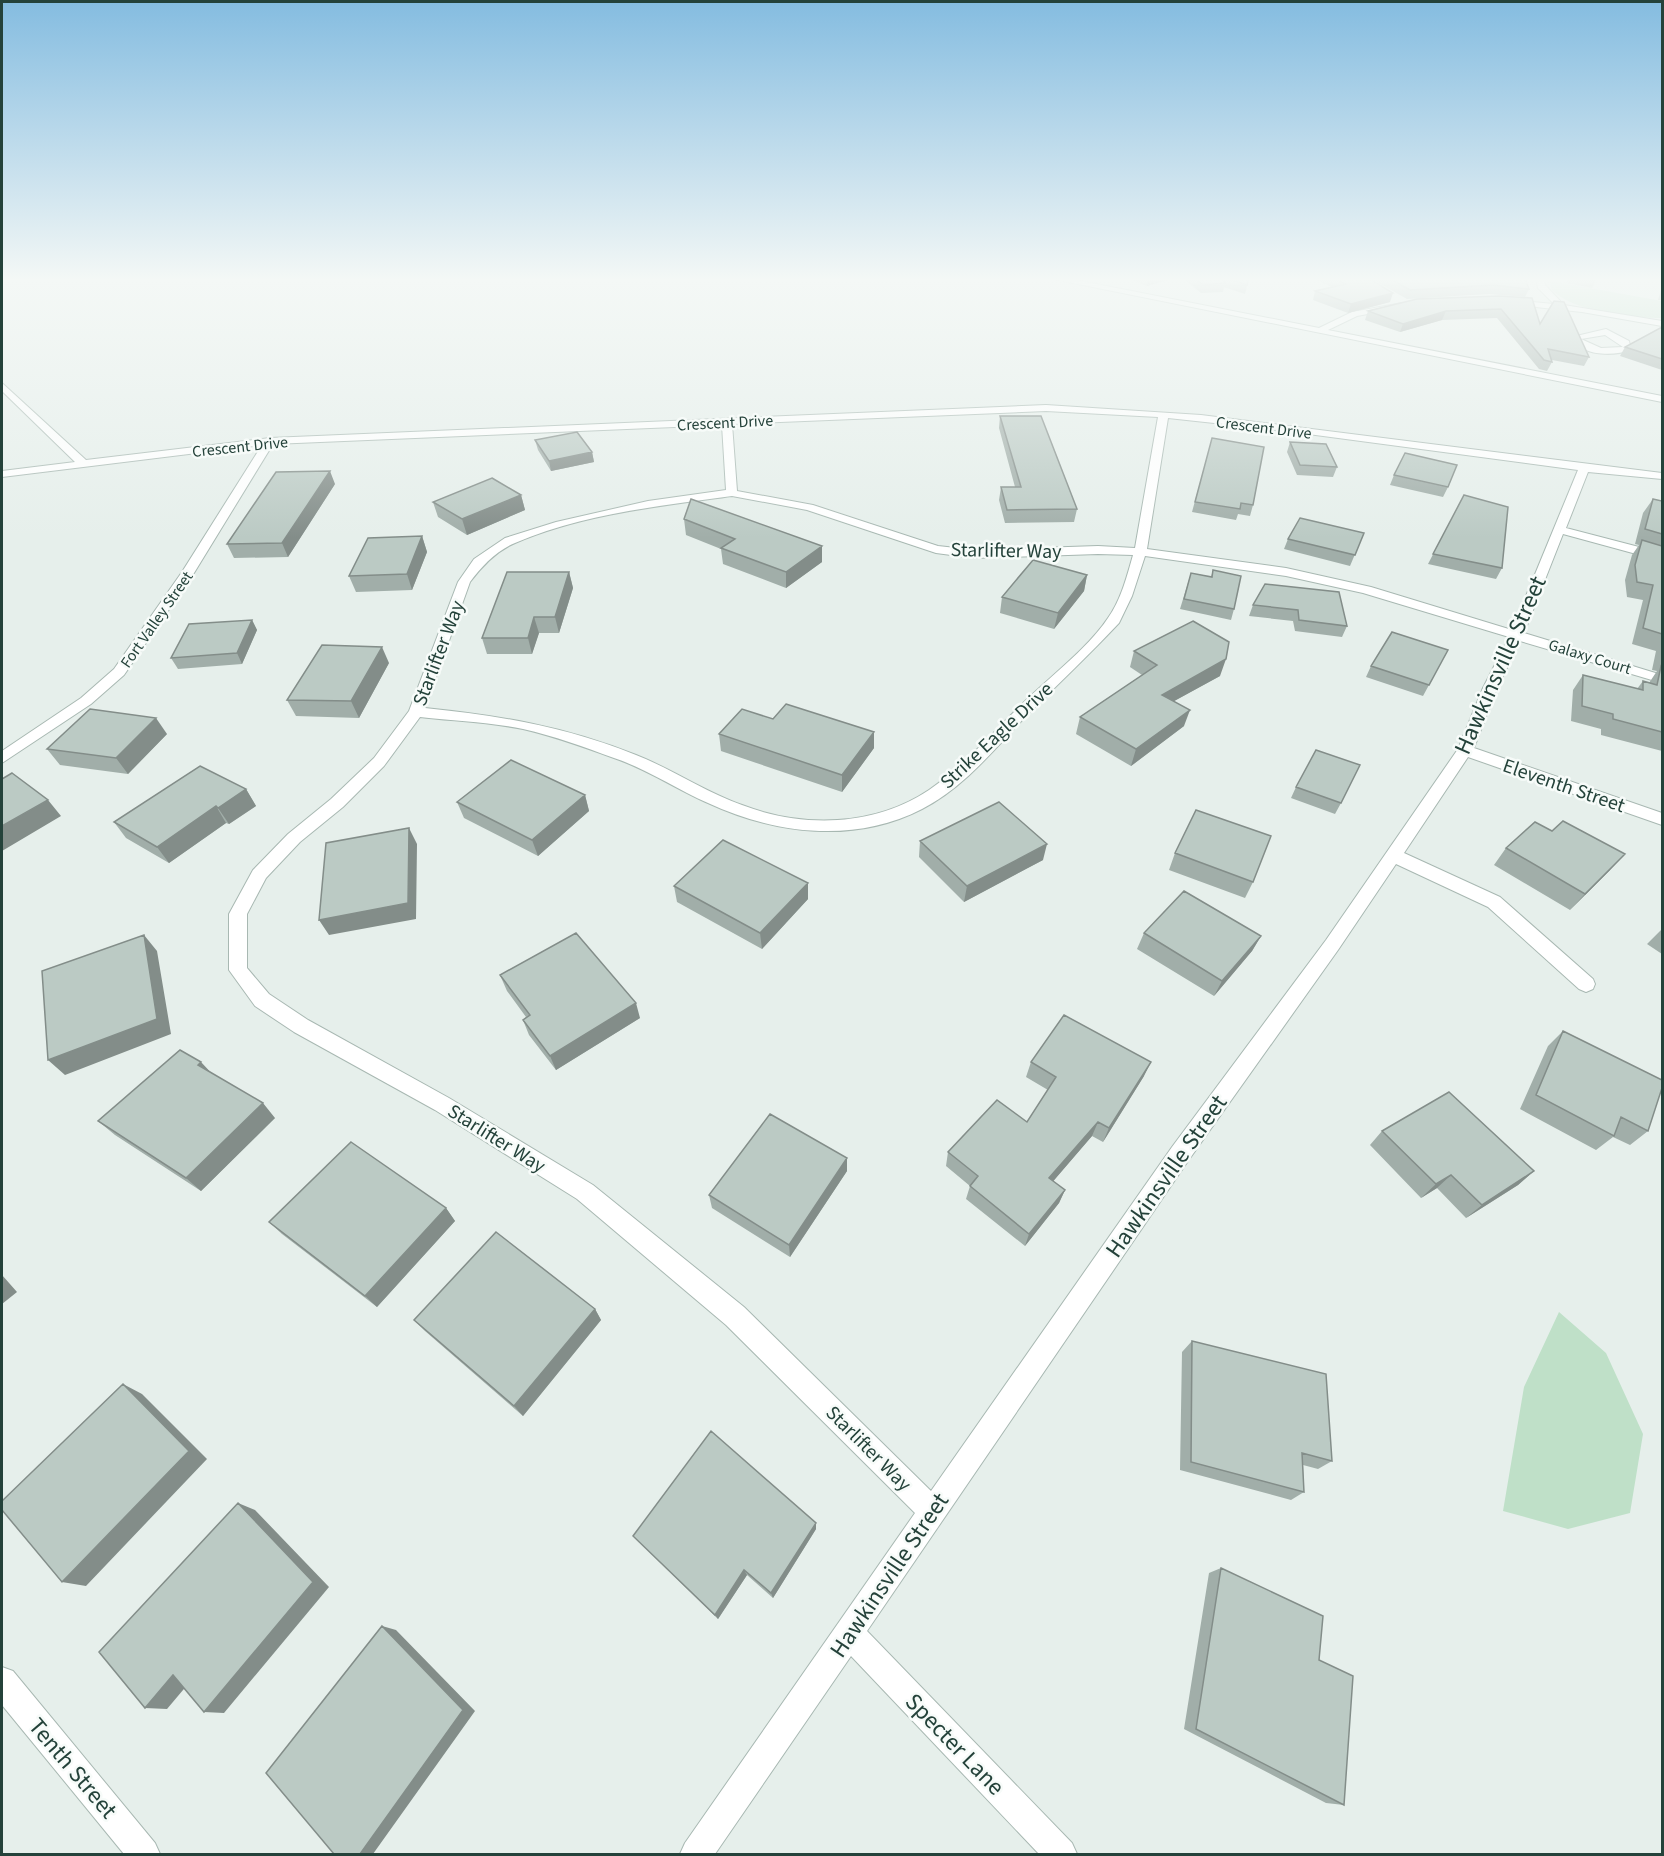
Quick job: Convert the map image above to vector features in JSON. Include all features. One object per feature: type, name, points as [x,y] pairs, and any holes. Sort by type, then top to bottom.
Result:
[{"type":"street","points":[[1493,365],[1662,399]]},
{"type":"street","points":[[2,386],[84,464]]},
{"type":"street","name":"Crescent Drive","points":[[2,474],[270,441],[1046,408],[1164,414],[1584,469],[1662,476]]},
{"type":"street","name":"Strike Eagle Drive","points":[[416,712],[489,719],[556,734],[618,753],[680,780],[713,800],[784,824],[827,828],[867,822],[900,813],[945,787],[1114,620],[1124,602],[1141,552],[1164,414]]},
{"type":"street","points":[[727,422],[732,492]]},
{"type":"street","name":"Fort Valley Street","points":[[2,758],[86,701],[119,672],[188,573],[270,441]]},
{"type":"street","name":"Hawkinsville Street","points":[[696,1854],[1166,1173],[1332,945],[1465,750],[1490,688],[1517,634],[1584,469]]},
{"type":"street","name":"Starlifter Way","points":[[932,1511],[735,1317],[585,1192],[442,1104],[301,1026],[262,1000],[238,970],[238,914],[259,874],[294,838],[337,803],[379,762],[416,712],[464,582],[478,562],[509,541],[560,524],[648,504],[732,492],[809,507],[936,549],[974,554],[1098,550],[1141,552],[1275,570],[1355,587],[1517,634]]},
{"type":"street","points":[[1560,530],[1662,556]]},
{"type":"street","name":"Galaxy Court","points":[[1517,634],[1662,679]]},
{"type":"street","name":"Eleventh Street","points":[[1465,750],[1662,819]]},
{"type":"street","points":[[1393,855],[1494,902],[1586,984]]},
{"type":"street","name":"Specter Lane","points":[[850,1634],[1061,1854]]},
{"type":"street","name":"Tenth Street","points":[[2,1682],[144,1854]]},
{"type":"green space","points":[[1559,1312],[1606,1353],[1643,1434],[1630,1513],[1568,1529],[1503,1511],[1524,1387]]},
{"type":"building","points":[[1000,416],[1041,416],[1077,509],[1007,510],[1001,487],[1021,487]]},
{"type":"building","points":[[577,432],[592,452],[549,461],[535,440]]},
{"type":"building","points":[[1212,438],[1264,447],[1253,505],[1241,503],[1240,509],[1195,502]]},
{"type":"building","points":[[1290,442],[1326,444],[1337,467],[1300,465]]},
{"type":"building","points":[[1405,453],[1457,465],[1448,487],[1394,475]]},
{"type":"building","points":[[330,471],[282,543],[227,544],[276,472]]},
{"type":"building","points":[[492,478],[521,495],[462,519],[433,502]]},
{"type":"building","points":[[1464,495],[1508,507],[1502,568],[1433,554]]},
{"type":"building","points":[[691,499],[822,546],[786,572],[721,548],[735,539],[684,519]]},
{"type":"building","points":[[1653,499],[1662,501],[1662,534],[1645,529]]},
{"type":"building","points":[[1300,518],[1364,533],[1355,555],[1288,539]]},
{"type":"building","points":[[422,536],[407,574],[349,576],[368,538]]},
{"type":"building","points":[[1642,540],[1662,546],[1662,634],[1643,628],[1653,585],[1637,582],[1635,565]]},
{"type":"building","points":[[1033,560],[1087,575],[1058,613],[1002,597]]},
{"type":"building","points":[[1213,570],[1241,576],[1234,609],[1184,599],[1191,573],[1212,577]]},
{"type":"building","points":[[507,572],[569,572],[555,617],[534,617],[528,638],[482,638]]},
{"type":"building","points":[[1265,584],[1339,592],[1347,626],[1299,620],[1298,610],[1253,605]]},
{"type":"building","points":[[252,620],[237,653],[171,658],[189,624]]},
{"type":"building","points":[[1193,621],[1229,642],[1226,659],[1162,695],[1190,710],[1136,749],[1080,717],[1157,665],[1134,651]]},
{"type":"building","points":[[1392,632],[1448,650],[1429,685],[1371,666]]},
{"type":"building","points":[[322,645],[382,647],[351,701],[287,700]]},
{"type":"building","points":[[1661,666],[1662,732],[1613,719],[1613,714],[1582,706],[1583,675],[1643,690],[1643,681],[1657,685]]},
{"type":"building","points":[[786,704],[874,732],[842,775],[719,734],[742,709],[773,719]]},
{"type":"building","points":[[90,709],[156,718],[116,758],[47,749]]},
{"type":"building","points":[[1316,750],[1360,765],[1341,803],[1296,787]]},
{"type":"building","points":[[511,760],[585,795],[532,840],[457,802]]},
{"type":"building","points":[[200,766],[246,789],[218,808],[216,806],[157,847],[114,822]]},
{"type":"building","points":[[12,773],[48,800],[2,826],[2,779]]},
{"type":"building","points":[[999,802],[1047,844],[967,886],[920,841]]},
{"type":"building","points":[[1196,810],[1271,836],[1253,882],[1175,853]]},
{"type":"building","points":[[1563,821],[1625,854],[1585,894],[1506,848],[1535,822],[1552,831]]},
{"type":"building","points":[[409,828],[408,903],[319,920],[326,843]]},
{"type":"building","points":[[723,840],[808,883],[760,933],[674,886]]},
{"type":"building","points":[[1184,891],[1261,936],[1222,981],[1144,933]]},
{"type":"building","points":[[576,933],[636,1003],[550,1056],[523,1020],[530,1015],[500,975]]},
{"type":"building","points":[[144,935],[157,1019],[48,1060],[42,971]]},
{"type":"building","points":[[1064,1015],[1151,1062],[1109,1128],[1098,1122],[1049,1178],[1065,1190],[1029,1234],[970,1186],[978,1176],[948,1152],[997,1100],[1027,1122],[1056,1077],[1031,1062]]},
{"type":"building","points":[[1563,1031],[1662,1080],[1662,1088],[1648,1131],[1621,1117],[1614,1136],[1536,1095]]},
{"type":"building","points":[[180,1050],[201,1062],[198,1065],[263,1103],[186,1178],[98,1121]]},
{"type":"building","points":[[1449,1092],[1534,1171],[1482,1205],[1451,1175],[1436,1184],[1382,1131]]},
{"type":"building","points":[[770,1114],[847,1158],[789,1245],[709,1195]]},
{"type":"building","points":[[351,1142],[446,1208],[365,1296],[269,1222]]},
{"type":"building","points":[[496,1232],[595,1309],[514,1406],[414,1320]]},
{"type":"building","points":[[1192,1341],[1326,1374],[1332,1461],[1302,1453],[1304,1492],[1191,1462]]},
{"type":"building","points":[[123,1384],[189,1451],[62,1582],[2,1510],[2,1501]]},
{"type":"building","points":[[711,1431],[816,1523],[771,1593],[744,1570],[715,1615],[633,1536]]},
{"type":"building","points":[[238,1503],[313,1582],[204,1712],[173,1675],[145,1708],[99,1652]]},
{"type":"building","points":[[1221,1568],[1323,1616],[1319,1660],[1353,1676],[1344,1805],[1196,1729]]},
{"type":"building","points":[[382,1626],[463,1710],[360,1854],[334,1854],[266,1773]]}]
